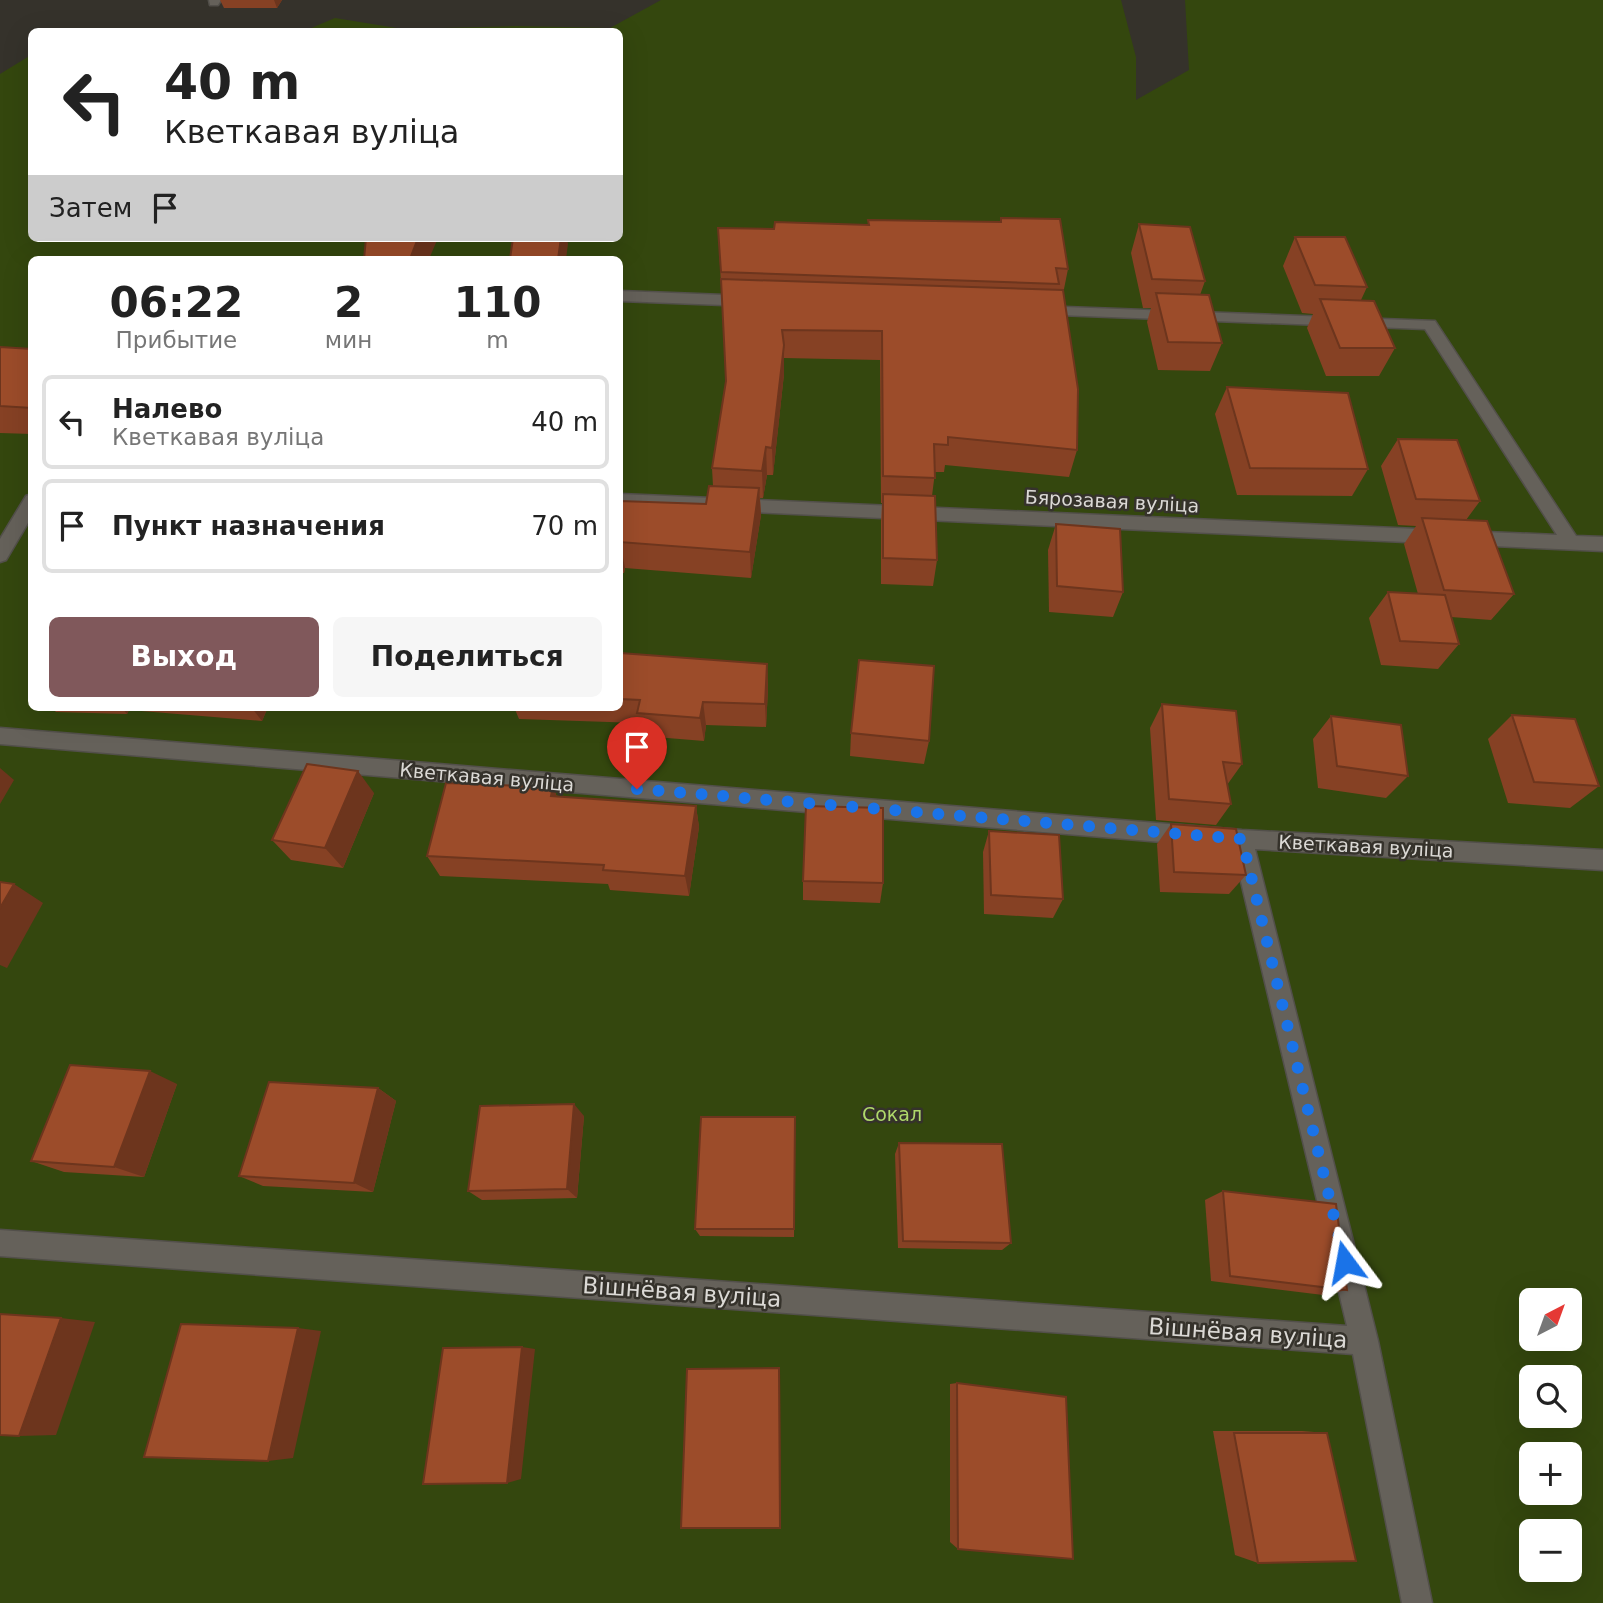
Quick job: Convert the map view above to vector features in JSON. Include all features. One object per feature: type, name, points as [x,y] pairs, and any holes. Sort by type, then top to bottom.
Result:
[{"type":"street","points":[[623,296],[770,302]]},
{"type":"street","points":[[1018,310],[1430,324],[1571,543]]},
{"type":"street","name":"Бярозавая вуліца","points":[[623,500],[1603,544]]},
{"type":"street","points":[[0,555],[28,507]]},
{"type":"street","name":"Кветкавая вуліца","points":[[0,736],[1242,839],[1603,860]]},
{"type":"street","points":[[1242,839],[1364,1341],[1417,1603]]},
{"type":"street","name":"Вішнёвая вуліца","points":[[0,1243],[1364,1341]]},
{"type":"green space","name":"Сокал","points":[[661,0],[1121,0],[1136,57],[1136,100],[1189,70],[1185,0],[1603,0],[1603,1603],[0,1603],[0,74],[28,57],[28,242],[623,242],[623,28],[610,28]]},
{"type":"green space","name":"Сокал","points":[[335,18],[397,28],[311,28]]},
{"type":"green space","name":"Сокал","points":[[516,26],[610,28],[441,28]]},
{"type":"building","points":[[1001,218],[1060,219],[1068,269],[1056,268],[1059,284],[721,272],[718,228],[774,229],[775,222],[869,225],[868,220],[1001,222]]},
{"type":"building","points":[[1139,224],[1190,227],[1205,281],[1152,279]]},
{"type":"building","points":[[1295,237],[1345,237],[1367,287],[1315,285]]},
{"type":"building","points":[[366,242],[416,242],[411,256],[364,256]]},
{"type":"building","points":[[512,242],[560,242],[558,256],[510,256]]},
{"type":"building","points":[[721,279],[1063,290],[1078,389],[1077,450],[948,437],[948,445],[934,444],[935,478],[883,476],[882,331],[782,330],[784,345],[772,448],[766,447],[762,471],[712,468],[726,381]]},
{"type":"building","points":[[1156,293],[1209,295],[1222,343],[1168,342]]},
{"type":"building","points":[[1320,299],[1374,301],[1395,348],[1340,348]]},
{"type":"building","points":[[0,347],[28,349],[28,408],[0,406]]},
{"type":"building","points":[[1227,387],[1348,393],[1368,469],[1250,468]]},
{"type":"building","points":[[1398,439],[1457,440],[1480,501],[1416,499]]},
{"type":"building","points":[[709,486],[759,488],[750,552],[623,542],[623,501],[706,504]]},
{"type":"building","points":[[883,494],[935,496],[937,560],[883,558]]},
{"type":"building","points":[[1422,518],[1487,521],[1514,594],[1444,590]]},
{"type":"building","points":[[1056,524],[1120,529],[1123,592],[1057,586]]},
{"type":"building","points":[[1388,592],[1445,595],[1459,644],[1400,641]]},
{"type":"building","points":[[623,653],[767,664],[765,704],[703,702],[700,718],[637,713],[640,700],[623,699]]},
{"type":"building","points":[[859,660],[934,666],[929,741],[851,733]]},
{"type":"building","points":[[1162,704],[1236,711],[1242,764],[1223,762],[1231,804],[1169,799]]},
{"type":"building","points":[[1512,715],[1575,719],[1599,786],[1534,782]]},
{"type":"building","points":[[1331,716],[1401,725],[1408,776],[1337,766]]},
{"type":"building","points":[[307,764],[358,771],[325,848],[272,840]]},
{"type":"building","points":[[446,783],[553,787],[551,796],[696,806],[685,876],[603,870],[604,865],[427,856]]},
{"type":"building","points":[[806,806],[883,808],[883,883],[803,881]]},
{"type":"building","points":[[1171,824],[1236,829],[1246,875],[1174,872]]},
{"type":"building","points":[[989,831],[1059,835],[1063,899],[991,895]]},
{"type":"building","points":[[0,882],[14,884],[0,908]]},
{"type":"building","points":[[70,1065],[150,1071],[114,1167],[31,1161]]},
{"type":"building","points":[[269,1082],[378,1088],[354,1183],[239,1176]]},
{"type":"building","points":[[574,1104],[567,1189],[468,1191],[480,1106]]},
{"type":"building","points":[[701,1117],[795,1117],[794,1229],[695,1229]]},
{"type":"building","points":[[899,1143],[1002,1144],[1011,1243],[903,1241]]},
{"type":"building","points":[[1223,1191],[1336,1204],[1347,1290],[1230,1276]]},
{"type":"building","points":[[0,1314],[61,1318],[19,1436],[0,1435]]},
{"type":"building","points":[[181,1324],[298,1328],[268,1461],[144,1457]]},
{"type":"building","points":[[522,1347],[507,1483],[423,1484],[443,1348]]},
{"type":"building","points":[[779,1368],[780,1528],[681,1528],[687,1369]]},
{"type":"building","points":[[957,1383],[1066,1397],[1073,1559],[958,1549]]},
{"type":"building","points":[[1234,1433],[1327,1433],[1356,1561],[1258,1563]]},
{"type":"route","points":[[637,789],[1242,839],[1345,1262]]}]
